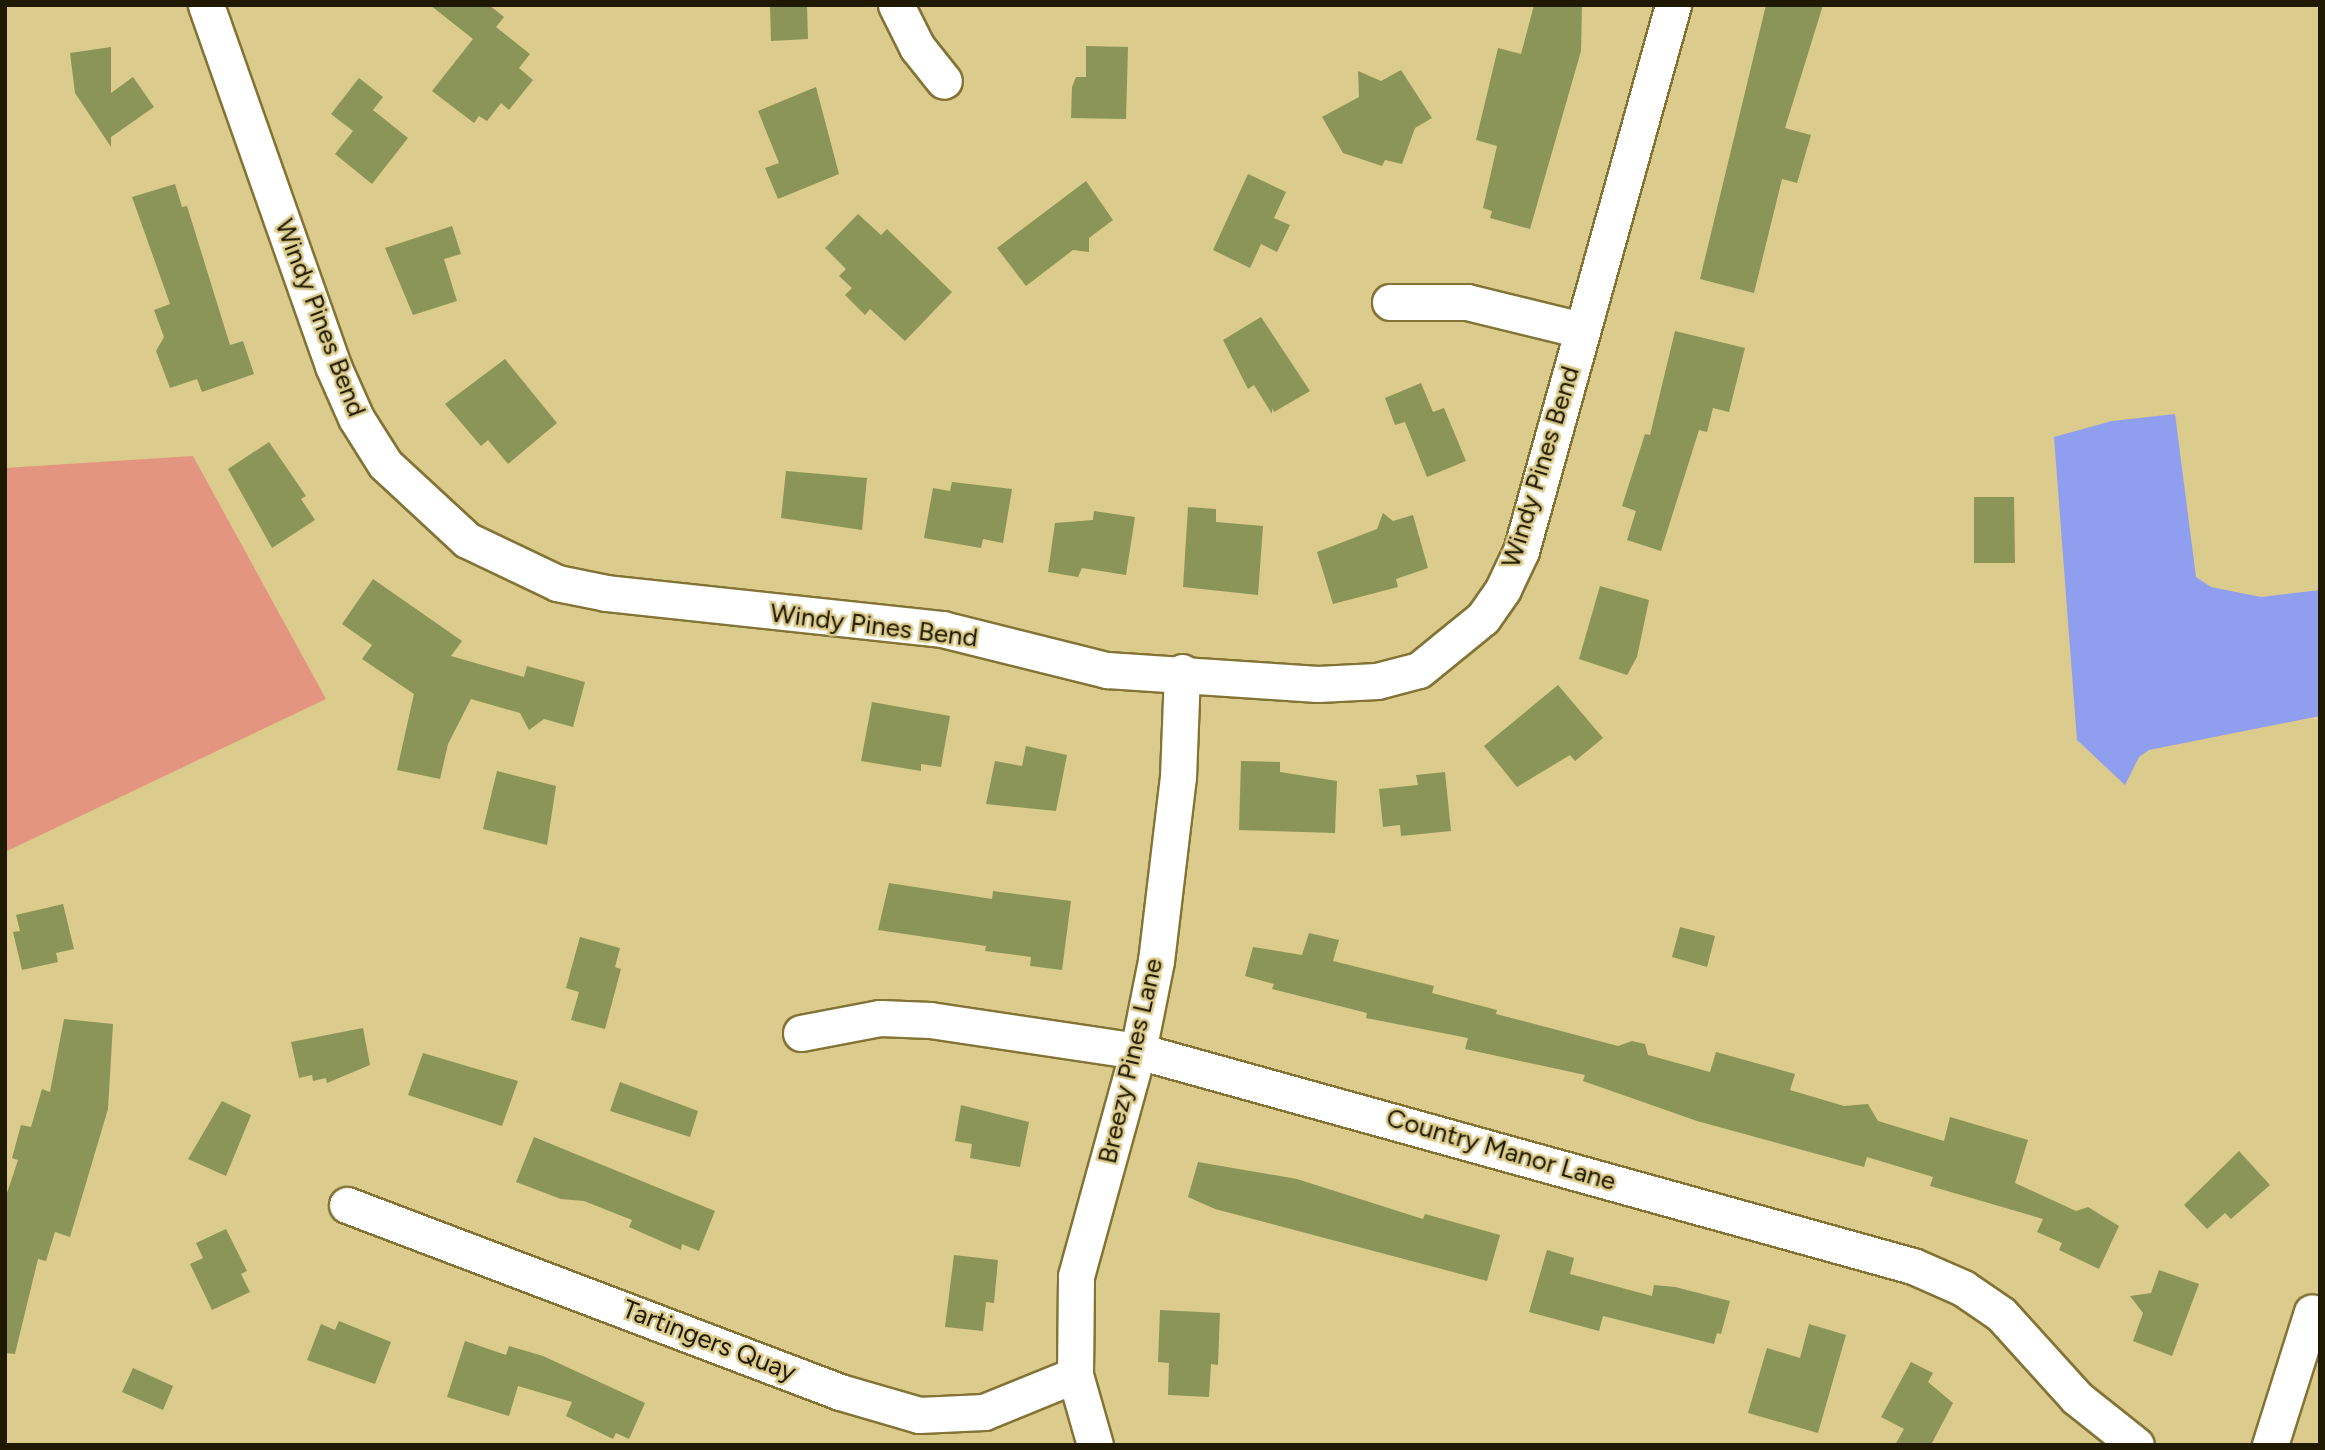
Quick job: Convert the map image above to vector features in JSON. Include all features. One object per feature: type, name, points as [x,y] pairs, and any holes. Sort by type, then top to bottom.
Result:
[{"type":"street","points":[[896,5],[944,81]]},
{"type":"street","name":"Windy Pines Bend","points":[[208,6],[333,366],[356,418],[385,464],[467,540],[557,583],[607,593],[942,629],[1066,664],[1318,684],[1377,681],[1419,670],[1453,646],[1483,618],[1521,551],[1673,5]]},
{"type":"street","points":[[1390,302],[1467,302],[1582,330]]},
{"type":"street","name":"Breezy Pines Lane","points":[[1095,1445],[1075,1375],[1076,1276],[1138,1051],[1170,870],[1182,672]]},
{"type":"street","name":"Country Manor Lane","points":[[801,1033],[880,1018],[930,1020],[1138,1051],[1913,1266],[1963,1288],[2001,1314],[2077,1398],[2136,1445]]},
{"type":"street","name":"Tartingers Quay","points":[[347,1206],[840,1392],[919,1415],[984,1412],[1075,1375]]},
{"type":"street","points":[[2270,1445],[2312,1312]]},
{"type":"shaded area","points":[[193,456],[326,699],[5,852],[5,468]]},
{"type":"water","points":[[2175,414],[2196,577],[2211,587],[2261,597],[2320,590],[2320,716],[2149,750],[2139,757],[2125,785],[2077,740],[2054,437],[2112,421]]},
{"type":"building","points":[[430,5],[489,5],[504,17],[496,27],[530,54],[519,68],[533,80],[509,110],[501,103],[487,121],[479,116],[474,123],[432,91],[473,39]]},
{"type":"building","points":[[770,5],[807,5],[808,39],[771,41]]},
{"type":"building","points":[[1534,5],[1582,5],[1581,51],[1530,229],[1490,218],[1492,211],[1483,208],[1497,146],[1476,140],[1498,48],[1521,54]]},
{"type":"building","points":[[1766,5],[1823,5],[1785,128],[1811,135],[1797,183],[1782,179],[1754,293],[1700,279]]},
{"type":"building","points":[[1086,46],[1128,47],[1126,119],[1071,118],[1072,87],[1076,77],[1086,77]]},
{"type":"building","points":[[111,47],[111,93],[133,77],[154,107],[111,137],[111,147],[75,93],[70,53]]},
{"type":"building","points":[[1401,70],[1432,118],[1415,128],[1402,164],[1385,160],[1382,166],[1343,153],[1322,117],[1359,97],[1358,71],[1381,81]]},
{"type":"building","points":[[359,78],[383,97],[373,110],[408,138],[372,184],[335,154],[353,131],[331,114]]},
{"type":"building","points":[[816,87],[839,174],[778,199],[765,168],[779,163],[758,111]]},
{"type":"building","points":[[1248,174],[1286,192],[1274,218],[1290,225],[1277,252],[1261,244],[1250,268],[1213,250]]},
{"type":"building","points":[[1086,181],[1113,220],[1089,238],[1089,252],[1073,250],[1026,286],[997,248]]},
{"type":"building","points":[[175,184],[182,207],[187,206],[230,345],[243,341],[254,374],[202,392],[197,379],[170,388],[156,351],[164,337],[154,310],[170,304],[132,197]]},
{"type":"building","points":[[858,214],[881,235],[887,229],[952,292],[905,341],[870,309],[865,315],[845,295],[852,288],[839,276],[846,269],[825,248]]},
{"type":"building","points":[[452,226],[461,254],[444,259],[457,301],[413,315],[385,248]]},
{"type":"building","points":[[1261,317],[1310,391],[1274,412],[1272,408],[1272,414],[1254,385],[1248,389],[1223,340]]},
{"type":"building","points":[[1675,331],[1745,348],[1729,412],[1713,408],[1707,432],[1699,430],[1661,551],[1627,540],[1636,511],[1622,506],[1645,434],[1650,435]]},
{"type":"building","points":[[505,359],[557,423],[508,464],[488,440],[481,446],[445,404]]},
{"type":"building","points":[[1421,383],[1433,412],[1444,408],[1466,461],[1427,477],[1405,422],[1395,425],[1385,398]]},
{"type":"building","points":[[269,442],[306,496],[301,499],[315,520],[272,548],[228,469]]},
{"type":"building","points":[[786,471],[867,478],[862,530],[781,518]]},
{"type":"building","points":[[952,482],[1012,489],[1003,543],[983,539],[981,548],[924,538],[933,488],[950,491]]},
{"type":"building","points":[[1974,497],[2014,497],[2015,563],[1974,563]]},
{"type":"building","points":[[1188,507],[1216,509],[1216,522],[1263,526],[1258,595],[1183,587]]},
{"type":"building","points":[[1094,511],[1135,517],[1126,575],[1082,568],[1078,577],[1048,572],[1055,523],[1093,520]]},
{"type":"building","points":[[1383,513],[1393,521],[1413,515],[1428,568],[1396,579],[1398,587],[1333,604],[1317,552],[1377,529]]},
{"type":"building","points":[[373,579],[462,641],[451,656],[524,677],[527,666],[585,682],[573,727],[544,719],[529,730],[520,713],[471,699],[448,744],[440,779],[397,770],[414,694],[362,659],[372,645],[342,624]]},
{"type":"building","points":[[1600,586],[1649,600],[1637,657],[1627,675],[1579,659]]},
{"type":"building","points":[[1558,685],[1603,738],[1575,761],[1570,755],[1517,787],[1484,746]]},
{"type":"building","points":[[872,702],[950,716],[941,767],[921,764],[921,771],[861,761]]},
{"type":"building","points":[[1026,746],[1067,755],[1056,811],[986,804],[995,761],[1022,766]]},
{"type":"building","points":[[1241,761],[1280,762],[1280,772],[1337,781],[1335,833],[1239,830]]},
{"type":"building","points":[[497,771],[556,786],[547,845],[483,829]]},
{"type":"building","points":[[1445,772],[1451,831],[1401,836],[1400,825],[1383,827],[1379,789],[1418,785],[1416,775]]},
{"type":"building","points":[[889,883],[992,899],[993,891],[1071,901],[1062,970],[1030,966],[1031,957],[985,951],[986,946],[878,930]]},
{"type":"building","points":[[63,904],[74,949],[56,953],[58,962],[22,970],[13,932],[20,931],[16,915]]},
{"type":"building","points":[[1680,927],[1715,936],[1707,967],[1672,957]]},
{"type":"building","points":[[1309,933],[1339,940],[1333,961],[1434,986],[1432,993],[1497,1010],[1496,1014],[1618,1046],[1632,1041],[1645,1044],[1648,1055],[1710,1072],[1716,1052],[1795,1074],[1790,1090],[1844,1106],[1868,1104],[1878,1121],[1944,1141],[1950,1117],[2028,1140],[2015,1183],[2076,1211],[2088,1207],[2119,1226],[2099,1269],[2059,1250],[2062,1243],[2037,1232],[2043,1219],[1930,1186],[1933,1177],[1867,1157],[1864,1167],[1697,1121],[1583,1081],[1585,1075],[1465,1049],[1468,1038],[1366,1018],[1367,1013],[1272,989],[1274,984],[1245,976],[1253,947],[1302,955]]},
{"type":"building","points":[[580,937],[620,948],[615,967],[621,969],[605,1029],[571,1020],[579,992],[566,988]]},
{"type":"building","points":[[64,1019],[113,1024],[108,1109],[70,1237],[55,1232],[46,1261],[38,1259],[15,1354],[5,1353],[5,1199],[18,1160],[12,1158],[21,1125],[31,1127],[42,1089],[50,1092]]},
{"type":"building","points":[[363,1028],[370,1065],[327,1083],[326,1078],[313,1081],[312,1075],[299,1078],[291,1042]]},
{"type":"building","points":[[423,1053],[518,1081],[502,1126],[408,1095]]},
{"type":"building","points":[[620,1082],[698,1111],[690,1137],[610,1111]]},
{"type":"building","points":[[222,1101],[251,1115],[226,1176],[188,1159]]},
{"type":"building","points":[[961,1105],[1029,1122],[1020,1167],[970,1158],[972,1144],[955,1141]]},
{"type":"building","points":[[534,1137],[715,1211],[699,1251],[682,1244],[681,1250],[629,1227],[632,1220],[584,1201],[561,1199],[516,1182]]},
{"type":"building","points":[[2239,1151],[2270,1185],[2231,1219],[2225,1213],[2207,1229],[2184,1205]]},
{"type":"building","points":[[1198,1162],[1297,1179],[1423,1219],[1425,1214],[1500,1235],[1487,1281],[1215,1209],[1188,1197]]},
{"type":"building","points":[[226,1229],[247,1271],[241,1274],[250,1292],[212,1310],[190,1264],[203,1258],[196,1243]]},
{"type":"building","points":[[1547,1250],[1574,1258],[1570,1274],[1652,1296],[1654,1285],[1675,1287],[1730,1301],[1721,1334],[1717,1333],[1714,1344],[1603,1316],[1599,1331],[1529,1312]]},
{"type":"building","points":[[954,1255],[998,1260],[994,1303],[986,1302],[983,1331],[945,1327]]},
{"type":"building","points":[[2159,1270],[2199,1284],[2172,1356],[2133,1341],[2143,1313],[2130,1296],[2151,1293]]},
{"type":"building","points":[[1160,1310],[1220,1313],[1218,1365],[1211,1364],[1209,1397],[1168,1395],[1169,1363],[1158,1362]]},
{"type":"building","points":[[339,1321],[391,1342],[375,1384],[307,1360],[321,1324],[335,1330]]},
{"type":"building","points":[[1809,1324],[1846,1335],[1818,1433],[1748,1413],[1767,1348],[1800,1358]]},
{"type":"building","points":[[465,1341],[506,1355],[509,1346],[543,1356],[645,1403],[629,1439],[616,1433],[613,1439],[566,1416],[572,1402],[518,1386],[509,1416],[447,1397]]},
{"type":"building","points":[[1911,1362],[1933,1373],[1928,1382],[1953,1403],[1931,1445],[1895,1445],[1904,1429],[1881,1417]]},
{"type":"building","points":[[133,1368],[173,1386],[163,1410],[122,1392]]}]
